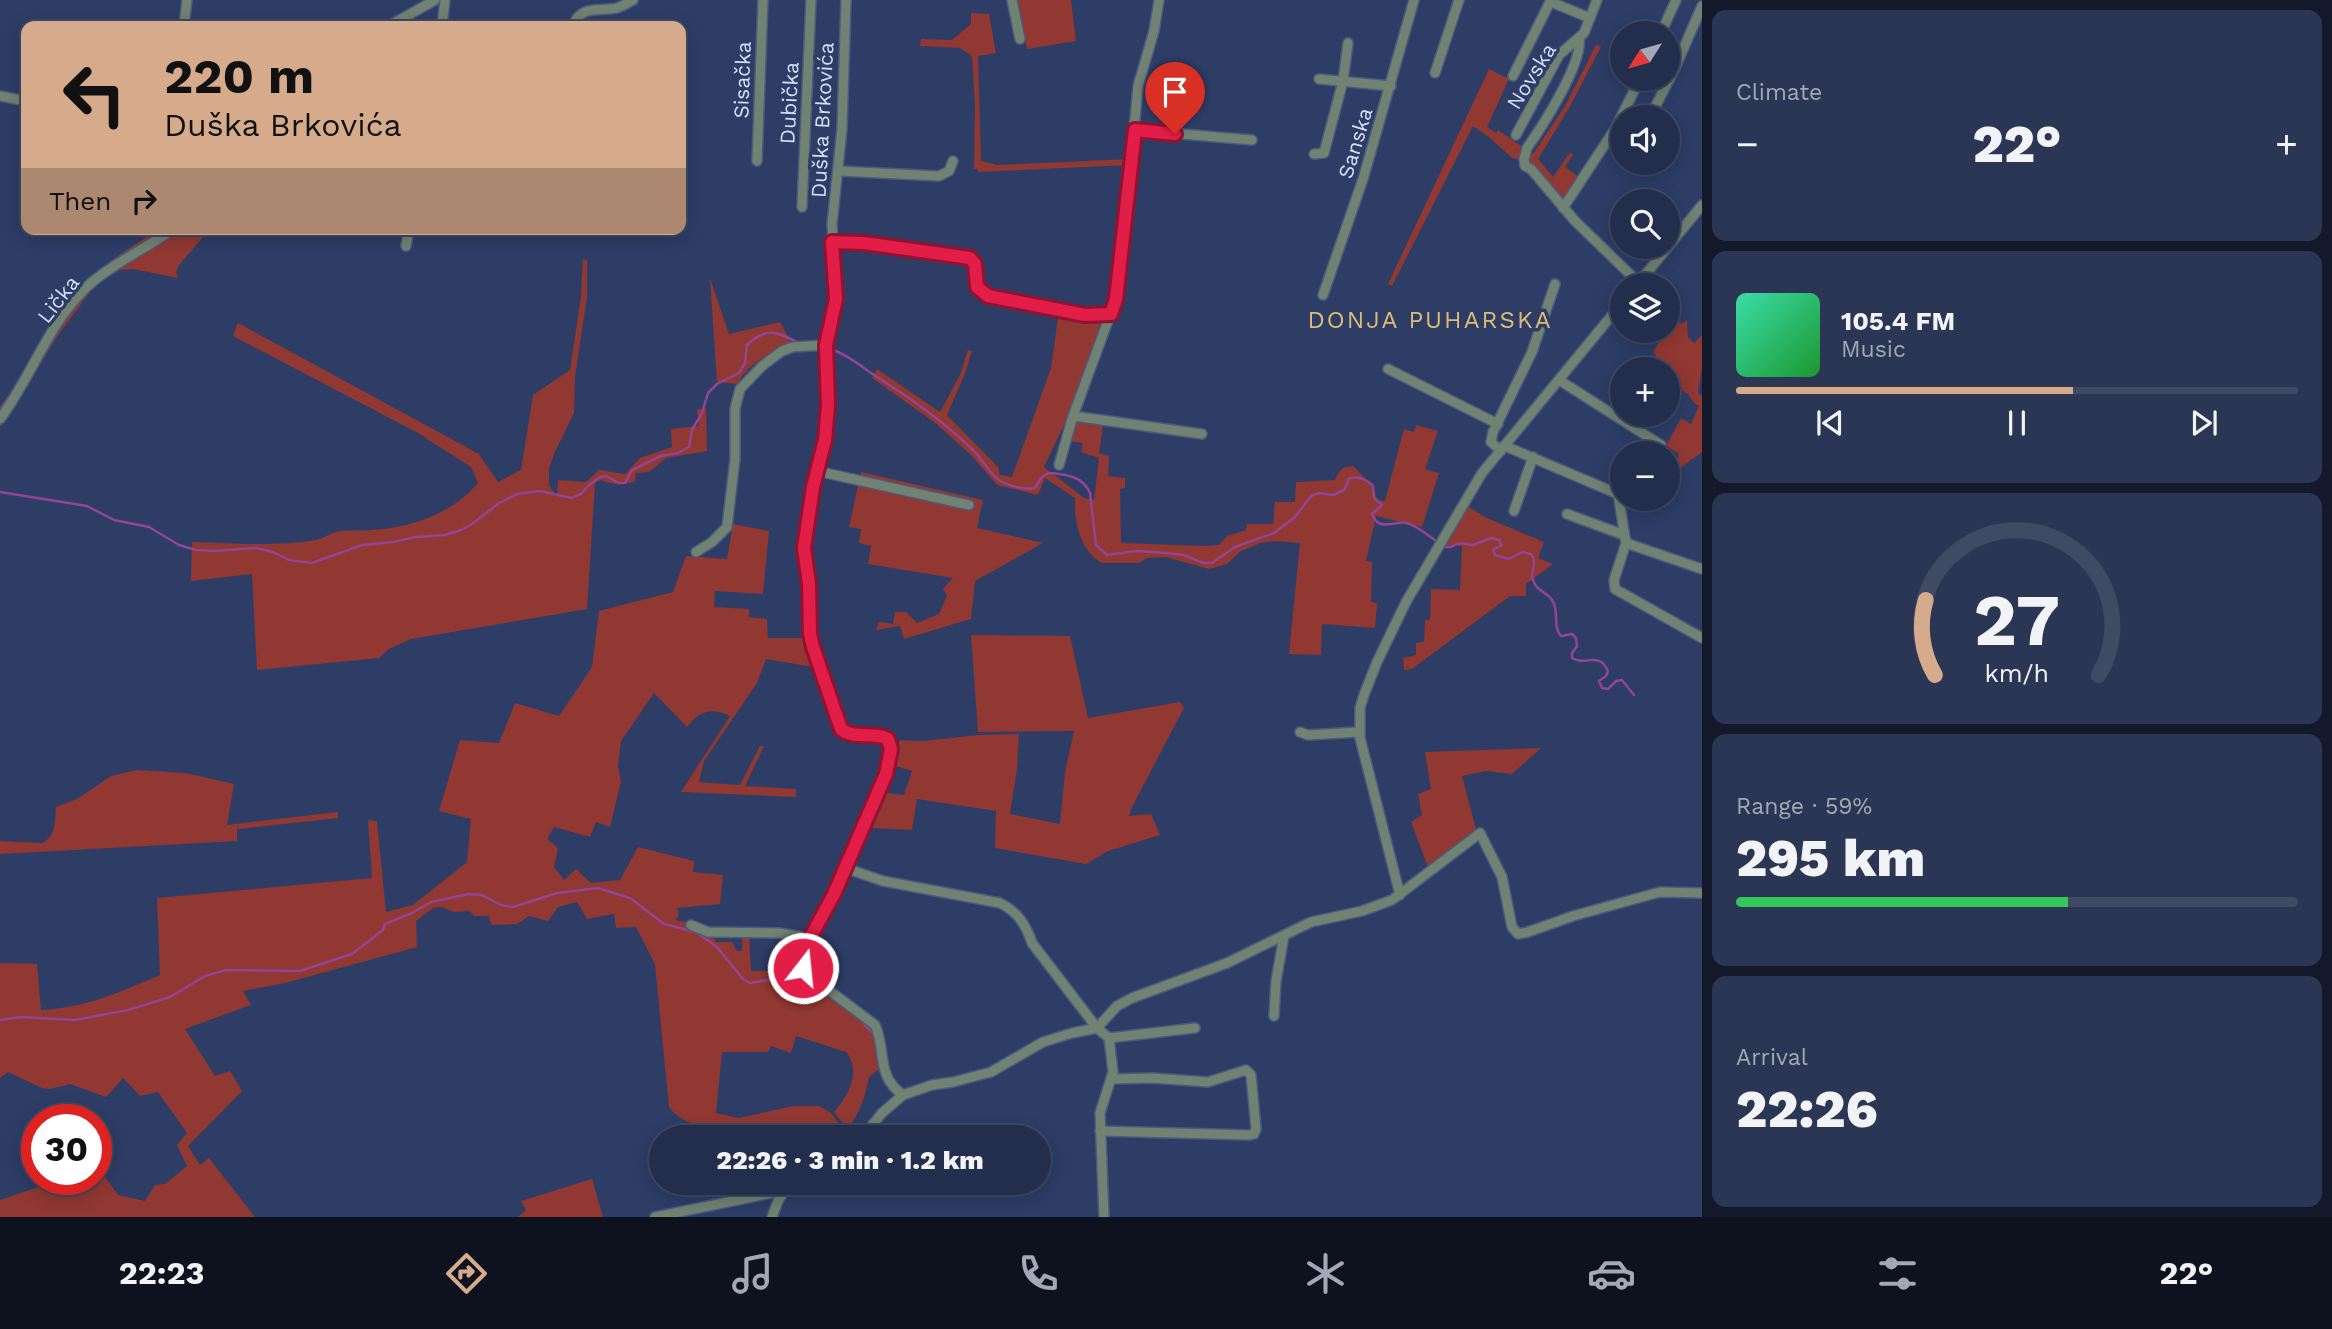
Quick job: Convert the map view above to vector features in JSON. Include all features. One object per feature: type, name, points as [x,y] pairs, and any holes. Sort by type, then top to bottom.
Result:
[{"type":"street","points":[[185,21],[187,0]]},
{"type":"street","points":[[398,21],[435,0]]},
{"type":"street","points":[[443,21],[445,0]]},
{"type":"street","points":[[575,21],[585,11],[616,8],[633,0]]},
{"type":"street","name":"Sisačka","points":[[757,162],[763,0]]},
{"type":"street","name":"Dubička","points":[[802,207],[811,0]]},
{"type":"street","name":"Duška Brkovića","points":[[846,0],[839,171],[832,224],[836,299],[826,345],[828,405],[825,440],[804,548],[813,647],[838,722],[844,732],[882,736],[888,739],[891,745],[886,774],[810,938],[804,954],[803,968],[875,1025],[882,1066],[895,1090],[903,1095]]},
{"type":"street","points":[[1012,0],[1020,39]]},
{"type":"street","points":[[1059,465],[1073,416],[1116,299],[1138,86],[1151,44],[1159,0]]},
{"type":"street","name":"Sanska","points":[[1323,295],[1363,179],[1414,0]]},
{"type":"street","points":[[1435,73],[1460,0]]},
{"type":"street","name":"Novska","points":[[1516,135],[1559,55],[1579,39],[1597,0]]},
{"type":"street","points":[[1666,21],[1676,0]]},
{"type":"street","points":[[1513,76],[1551,1],[1590,18]]},
{"type":"street","points":[[1656,105],[1702,6]]},
{"type":"street","points":[[1579,39],[1575,65],[1527,148],[1525,166],[1531,169],[1563,208],[1627,273]]},
{"type":"street","points":[[1314,154],[1324,153],[1343,81],[1348,43]]},
{"type":"street","points":[[1319,79],[1391,86]]},
{"type":"street","points":[[1563,208],[1615,129],[1634,91]]},
{"type":"street","points":[[0,96],[21,100]]},
{"type":"street","points":[[1135,130],[1252,140]]},
{"type":"street","points":[[839,171],[939,176],[949,171],[953,161]]},
{"type":"street","points":[[1647,273],[1701,210]]},
{"type":"street","name":"Lička","points":[[0,419],[21,390],[31,368],[78,296],[116,265],[165,235]]},
{"type":"street","points":[[407,246],[409,235]]},
{"type":"street","points":[[832,242],[864,243],[969,258],[975,264],[977,287],[988,296],[1085,315],[1111,314]]},
{"type":"street","points":[[1555,284],[1532,352],[1491,442],[1618,494],[1625,539],[1614,580],[1615,589],[1702,638]]},
{"type":"street","points":[[1401,895],[1359,732],[1360,708],[1364,695],[1406,602],[1482,473],[1610,318]]},
{"type":"street","points":[[696,552],[712,542],[727,527],[735,458],[734,409],[740,389],[762,366],[782,351],[793,347],[826,345]]},
{"type":"street","points":[[1388,369],[1497,424]]},
{"type":"street","points":[[1559,380],[1656,441]]},
{"type":"street","points":[[1073,416],[1202,434]]},
{"type":"street","points":[[1514,511],[1533,457]]},
{"type":"street","points":[[817,471],[969,505]]},
{"type":"street","points":[[1567,514],[1702,569]]},
{"type":"street","points":[[1300,732],[1308,735],[1359,732]]},
{"type":"street","points":[[872,1125],[903,1095],[932,1085],[991,1072],[1042,1042],[1097,1028],[1117,1006],[1132,998],[1227,963],[1311,922],[1362,911],[1401,895],[1480,833],[1502,877],[1513,927],[1518,934],[1660,892],[1702,893]]},
{"type":"street","points":[[845,867],[883,881],[1000,903],[1007,906],[1027,927],[1032,943],[1097,1028],[1109,1038],[1111,1079],[1100,1114],[1104,1217]]},
{"type":"street","points":[[691,925],[708,932],[779,933],[810,938]]},
{"type":"street","points":[[1274,1016],[1283,936]]},
{"type":"street","points":[[1109,1038],[1195,1028]]},
{"type":"street","points":[[1100,1131],[1254,1134],[1251,1075],[1247,1070],[1208,1082],[1152,1078],[1111,1079]]},
{"type":"street","points":[[655,1217],[761,1195]]},
{"type":"street","points":[[772,1217],[782,1195]]},
{"type":"shaded area","points":[[1016,0],[1071,0],[1076,41],[1027,49]]},
{"type":"shaded area","points":[[971,13],[989,14],[996,53],[978,56],[981,161],[997,165],[1129,159],[1128,165],[978,172],[978,169],[974,169],[975,105],[972,56],[960,48],[920,46],[921,39],[952,40],[971,24]]},
{"type":"shaded area","points":[[1596,45],[1601,47],[1538,159],[1553,177],[1570,152],[1573,155],[1565,167],[1579,177],[1561,206],[1524,163],[1511,157],[1473,126],[1392,286],[1388,284],[1489,69],[1509,79],[1487,127],[1496,133],[1498,130],[1533,154],[1565,106]]},
{"type":"shaded area","points":[[150,235],[205,235],[179,265],[176,272],[178,278],[133,269],[121,270],[107,277],[90,292],[56,338],[0,427],[0,407],[66,302],[98,271]]},
{"type":"shaded area","points":[[583,259],[587,260],[587,297],[575,376],[574,413],[549,468],[549,485],[557,497],[558,480],[586,482],[599,470],[625,474],[640,458],[672,447],[671,429],[699,426],[697,410],[706,408],[707,451],[666,458],[649,472],[636,473],[635,481],[630,483],[618,484],[601,480],[595,483],[587,609],[411,639],[389,649],[379,658],[257,670],[252,574],[191,581],[192,542],[285,543],[316,540],[341,531],[402,526],[443,511],[478,483],[471,467],[418,433],[233,336],[238,323],[479,454],[498,482],[521,470],[533,395],[570,370],[581,296]]},
{"type":"shaded area","points":[[710,278],[729,334],[780,322],[793,346],[777,350],[761,359],[747,370],[737,384],[717,382]]},
{"type":"shaded area","points":[[1059,310],[1107,316],[1074,404],[1044,467],[1084,498],[1094,500],[1099,458],[1081,452],[1083,443],[1069,441],[1075,420],[1104,418],[1099,453],[1109,456],[1108,476],[1125,478],[1125,488],[1120,489],[1121,543],[1219,545],[1227,536],[1246,530],[1247,524],[1273,524],[1275,502],[1295,502],[1296,482],[1335,480],[1342,469],[1350,466],[1373,486],[1377,500],[1385,501],[1404,429],[1414,432],[1416,425],[1438,431],[1425,469],[1439,473],[1422,527],[1376,516],[1366,561],[1372,562],[1371,602],[1377,603],[1375,628],[1322,624],[1321,655],[1289,654],[1300,543],[1261,543],[1241,551],[1227,564],[1209,569],[1166,557],[1147,558],[1139,563],[1102,563],[1088,551],[1080,535],[1075,498],[1045,478],[1038,495],[997,485],[972,456],[934,422],[872,378],[877,369],[940,412],[960,375],[968,350],[972,351],[947,415],[998,467],[1000,475],[1012,477],[1051,368]]},
{"type":"shaded area","points":[[1687,320],[1688,337],[1694,343],[1702,335],[1702,367],[1698,393],[1702,396],[1702,452],[1680,468],[1680,441],[1669,441],[1676,427],[1680,427],[1681,418],[1691,424],[1699,406],[1680,389],[1680,357],[1655,357],[1653,352],[1659,343],[1680,343],[1680,323]]},
{"type":"shaded area","points":[[861,472],[983,500],[977,528],[1043,543],[975,581],[971,619],[904,639],[900,626],[876,630],[879,622],[893,624],[895,612],[906,612],[917,623],[939,614],[947,596],[943,589],[953,578],[868,564],[871,546],[859,543],[861,529],[849,527]]},
{"type":"shaded area","points":[[1467,506],[1487,518],[1544,542],[1538,558],[1553,564],[1526,584],[1526,596],[1510,596],[1412,669],[1404,670],[1403,658],[1416,655],[1416,643],[1424,642],[1425,620],[1430,620],[1431,589],[1460,590],[1462,546],[1443,545]]},
{"type":"shaded area","points":[[733,524],[769,531],[763,594],[715,591],[714,607],[749,609],[749,617],[767,619],[768,638],[813,638],[824,669],[766,659],[757,683],[704,761],[699,782],[740,785],[760,746],[764,746],[745,786],[796,789],[796,797],[681,792],[730,716],[706,712],[696,717],[687,727],[654,693],[621,741],[618,766],[621,782],[610,827],[596,822],[590,837],[554,827],[547,839],[558,848],[554,867],[564,880],[576,869],[591,883],[620,880],[638,847],[694,861],[693,872],[723,875],[720,904],[677,908],[679,915],[676,920],[705,929],[716,942],[732,942],[737,951],[742,951],[742,935],[749,936],[751,971],[806,970],[872,1018],[883,1066],[869,1077],[861,1104],[850,1125],[844,1125],[834,1112],[851,1083],[851,1059],[846,1052],[796,1036],[791,1053],[771,1046],[768,1052],[722,1052],[716,1113],[739,1118],[793,1106],[819,1106],[831,1113],[840,1125],[694,1125],[676,1115],[669,1107],[655,964],[636,927],[616,928],[614,914],[587,919],[577,902],[558,907],[548,921],[529,916],[517,924],[491,925],[489,916],[474,916],[470,911],[453,912],[442,907],[433,908],[416,921],[417,947],[285,983],[243,991],[251,1005],[185,1029],[215,1076],[230,1071],[242,1091],[188,1146],[200,1165],[209,1158],[255,1217],[0,1217],[0,1200],[21,1193],[21,1195],[112,1195],[112,1187],[118,1195],[145,1201],[155,1185],[165,1184],[187,1166],[177,1145],[187,1133],[158,1092],[140,1096],[123,1078],[106,1097],[70,1084],[50,1089],[42,1088],[8,1072],[0,1078],[0,963],[37,964],[41,1010],[87,1003],[117,993],[160,975],[157,898],[372,878],[368,820],[377,821],[386,912],[413,905],[467,862],[471,819],[439,811],[460,740],[499,743],[515,703],[559,716],[592,667],[599,611],[673,592],[686,556],[727,559]]},
{"type":"shaded area","points":[[971,635],[1070,636],[1088,718],[1180,702],[1184,708],[1129,816],[1151,814],[1160,835],[1108,851],[1086,864],[995,848],[996,811],[917,799],[912,830],[872,828],[886,793],[904,795],[912,771],[892,765],[900,740],[924,741],[1019,734],[1010,814],[1060,824],[1065,772],[1074,731],[978,732]]},
{"type":"shaded area","points":[[1541,748],[1512,774],[1486,771],[1462,776],[1476,829],[1428,867],[1411,822],[1422,815],[1418,794],[1431,789],[1425,752]]},
{"type":"shaded area","points":[[137,770],[185,773],[234,784],[227,825],[338,812],[338,818],[237,829],[237,841],[0,854],[0,841],[42,843],[47,840],[54,828],[56,807],[77,799],[111,776]]},
{"type":"shaded area","points":[[592,1179],[603,1217],[518,1217],[526,1210],[521,1201]]},
{"type":"waterway","points":[[0,492],[87,506],[114,520],[149,527],[179,545],[196,550],[256,548],[289,560],[312,563],[362,545],[445,535],[461,530],[499,503],[517,494],[540,491],[571,498],[581,494],[600,477],[606,476],[625,483],[632,470],[661,456],[678,453],[689,447],[692,430],[702,413],[708,393],[717,384],[739,373],[745,363],[747,345],[754,339],[772,333],[799,343]]},
{"type":"waterway","points":[[829,349],[851,359],[938,419],[975,452],[999,480],[1012,486],[1035,488],[1048,473],[1078,479],[1090,493],[1096,545],[1107,555],[1136,551],[1166,553],[1212,563],[1235,547],[1274,533],[1295,517],[1311,496],[1319,493],[1333,495],[1344,490],[1349,479],[1355,478],[1365,480],[1373,486],[1374,498],[1382,505],[1372,514],[1378,523],[1410,524],[1435,540]]},
{"type":"waterway","points":[[1443,547],[1459,543],[1473,545],[1491,538],[1499,540],[1502,545],[1493,550],[1495,555],[1509,559],[1522,552],[1531,554],[1534,560],[1533,580],[1554,604],[1558,632],[1561,636],[1572,634],[1576,638],[1577,646],[1572,658],[1600,661],[1608,671],[1599,681],[1602,688],[1608,689],[1616,681],[1622,680],[1634,695]]},
{"type":"waterway","points":[[0,1020],[21,1017],[75,1020],[128,1010],[170,997],[205,976],[226,970],[300,971],[352,954],[383,930],[385,924],[431,902],[469,894],[482,895],[501,905],[513,907],[557,893],[598,888],[630,898],[664,924],[696,932],[717,947],[743,979],[750,983],[790,976],[807,981],[833,998]]},
{"type":"waterway","points":[[860,1019],[874,1035]]},
{"type":"district","name":"DONJA PUHARSKA","points":[[1430,320]]},
{"type":"route","points":[[803,968],[804,954],[810,938],[834,894],[886,774],[891,749],[888,739],[882,736],[848,734],[841,729],[810,634],[809,584],[804,548],[813,487],[825,440],[828,405],[826,345],[836,299],[832,242],[890,246],[970,258],[975,264],[977,287],[988,296],[1085,315],[1111,314],[1116,299],[1135,130],[1175,134]]}]
